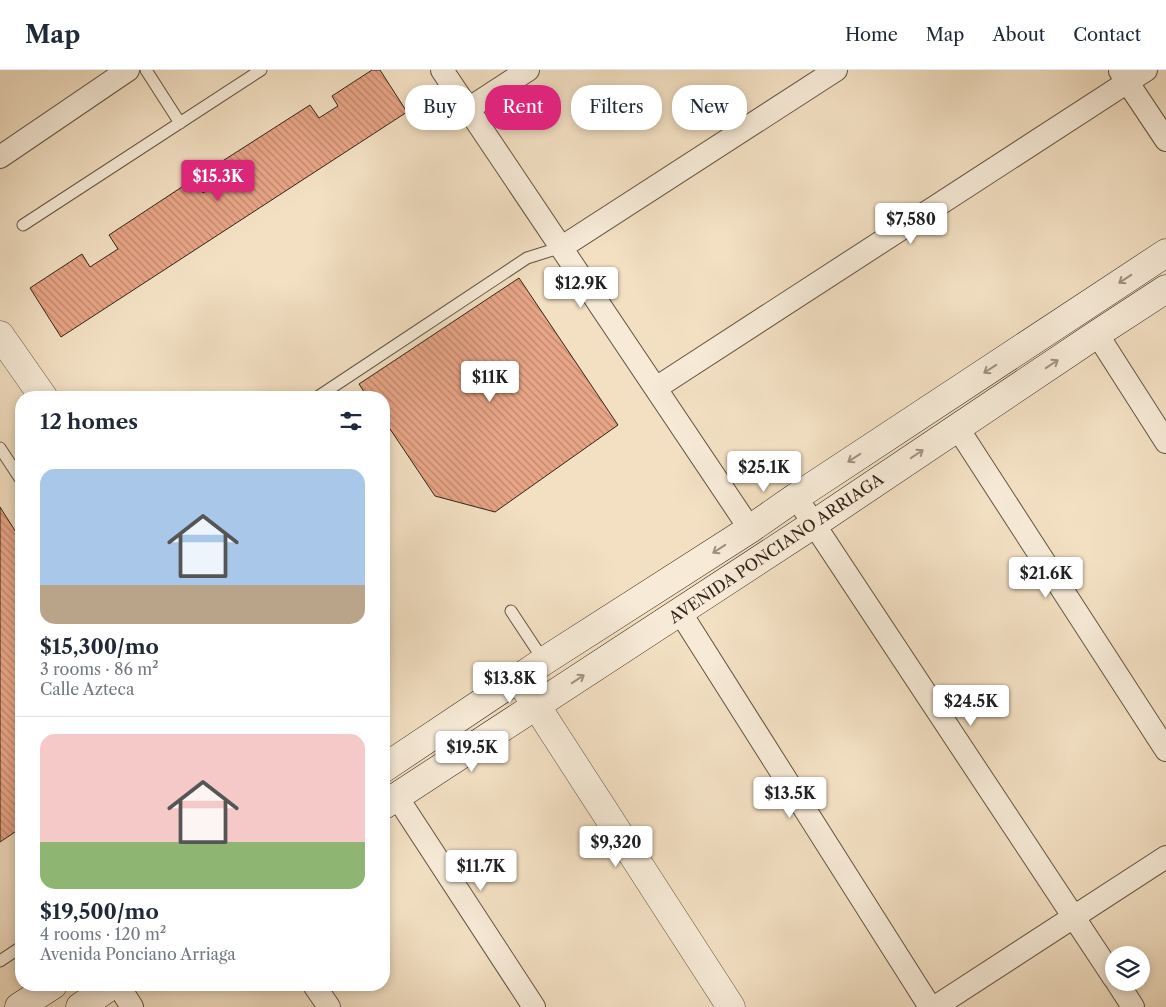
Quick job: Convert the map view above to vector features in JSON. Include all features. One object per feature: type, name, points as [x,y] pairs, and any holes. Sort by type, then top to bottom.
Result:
[{"type":"main road","name":"AVENIDA PONCIANO ARRIAGA","points":[[390,764],[544,661],[750,529],[1166,252]]},
{"type":"main road","name":"AVENIDA PONCIANO ARRIAGA","points":[[390,801],[814,524],[1166,289]]},
{"type":"main road","points":[[0,335],[39,391]]},
{"type":"main road","points":[[518,679],[731,1007]]},
{"type":"main road","points":[[19,1007],[44,991]]},
{"type":"main road","points":[[80,1007],[103,991]]},
{"type":"street","points":[[0,157],[128,70]]},
{"type":"street","points":[[442,70],[452,85]]},
{"type":"street","points":[[475,104],[528,70]]},
{"type":"street","points":[[562,247],[836,70]]},
{"type":"street","points":[[656,388],[1123,76],[1146,70]]},
{"type":"street","points":[[1123,76],[1166,140]]},
{"type":"street","points":[[475,119],[750,529]]},
{"type":"street","points":[[1097,334],[1166,442]]},
{"type":"street","points":[[957,427],[1166,750]]},
{"type":"street","points":[[796,497],[1105,964]]},
{"type":"street","points":[[680,612],[930,1007]]},
{"type":"street","points":[[390,801],[534,1007]]},
{"type":"street","points":[[935,1007],[1166,857]]},
{"type":"street","points":[[122,991],[132,1007]]},
{"type":"street","points":[[318,991],[328,1007]]},
{"type":"street","points":[[1123,991],[1133,1007]]},
{"type":"lane","points":[[146,70],[180,123]]},
{"type":"lane","points":[[23,225],[261,70]]},
{"type":"lane","points":[[326,391],[526,258],[562,247]]},
{"type":"lane","points":[[0,448],[15,471]]},
{"type":"lane","points":[[511,611],[544,661]]},
{"type":"lane","points":[[0,960],[15,951]]},
{"type":"building","points":[[372,70],[380,70],[405,109],[405,113],[61,337],[30,288],[82,254],[90,267],[118,249],[109,235],[194,179],[203,193],[230,175],[221,162],[310,105],[319,118],[338,106],[332,96]]},
{"type":"building","points":[[519,278],[618,425],[495,512],[435,496],[390,429],[390,391],[364,391],[359,384]]},
{"type":"building","points":[[0,507],[15,531],[15,832],[0,842]]}]
